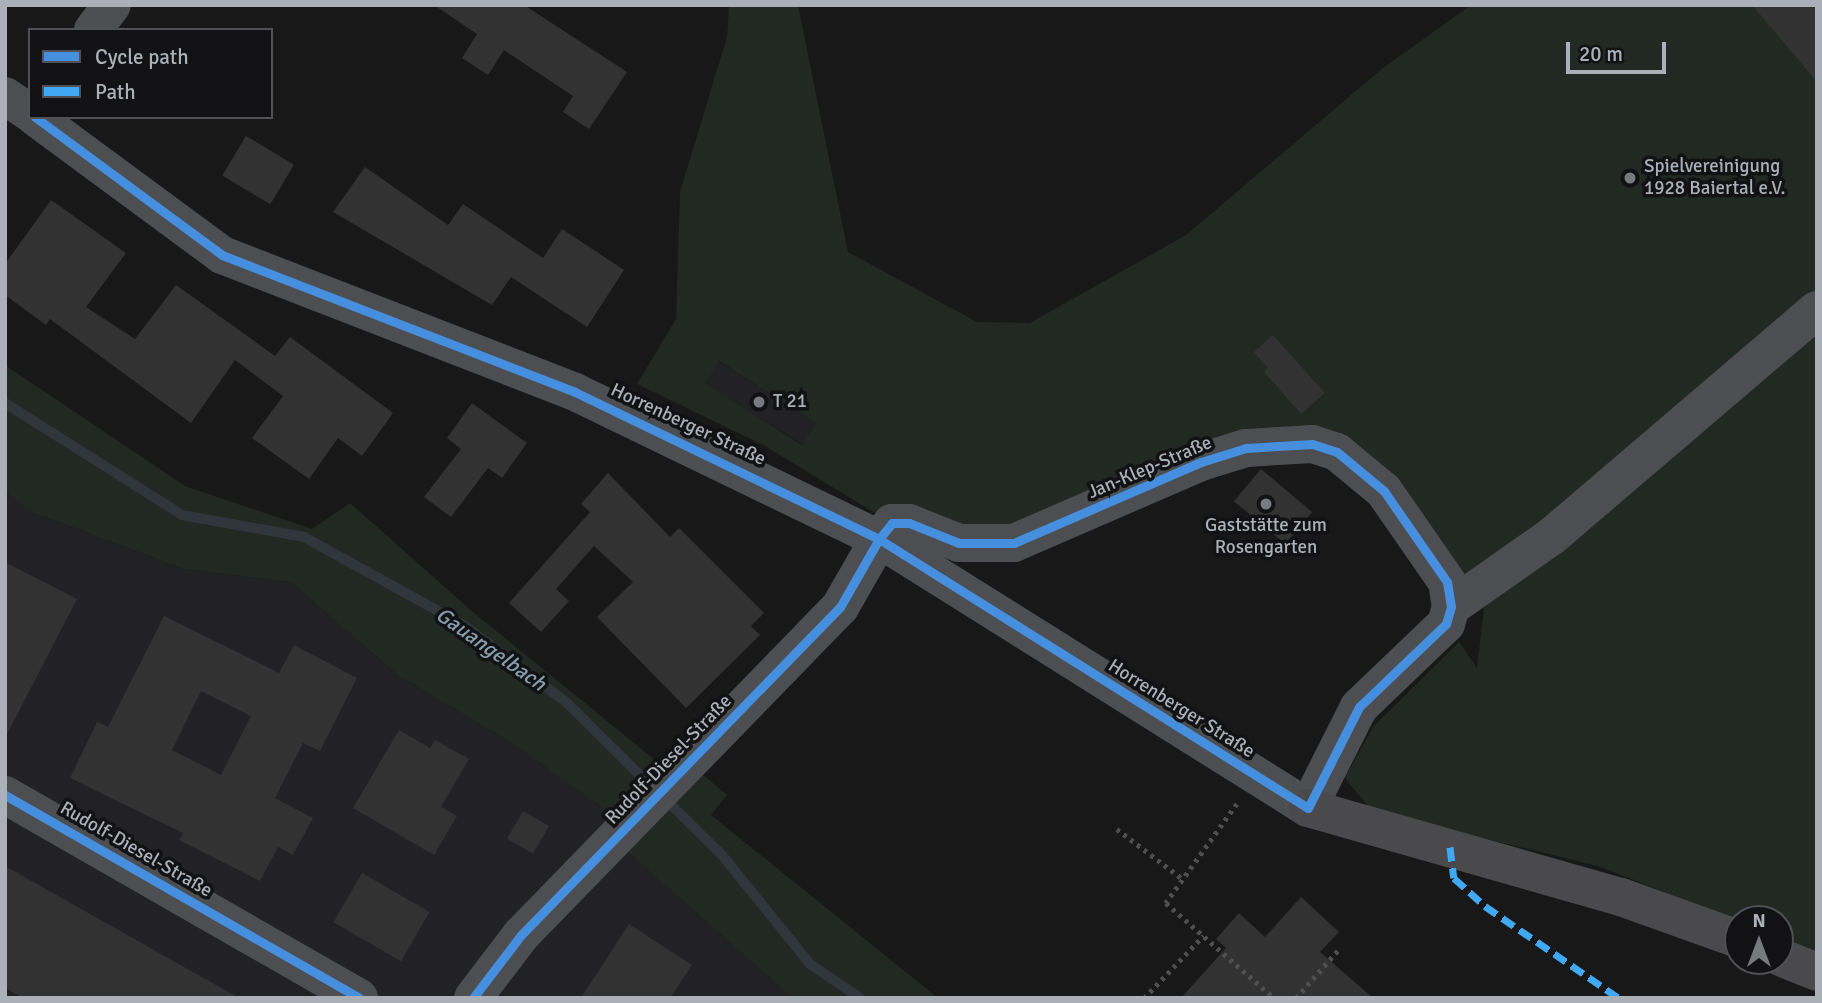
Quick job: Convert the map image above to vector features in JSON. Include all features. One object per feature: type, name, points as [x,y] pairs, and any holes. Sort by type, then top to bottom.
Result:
[{"type":"main road","name":"Horrenberger Straße","points":[[1308,808],[1621,897],[1724,934]]},
{"type":"main road","points":[[1794,963],[1817,972]]},
{"type":"street","points":[[95,28],[112,5]]},
{"type":"street","points":[[5,96],[28,112]]},
{"type":"street","name":"Horrenberger Straße","points":[[38,119],[222,255],[575,392],[879,539],[1256,778],[1308,808]]},
{"type":"street","points":[[1308,808],[1359,707],[1446,625],[1451,607],[1552,536],[1817,310]]},
{"type":"street","name":"Jan-Klep-Straße","points":[[879,539],[892,523],[909,523],[959,542],[1014,543],[1201,462],[1246,448],[1312,444],[1337,452],[1384,491],[1447,582],[1451,607]]},
{"type":"street","name":"Rudolf-Diesel-Straße","points":[[472,998],[522,935],[693,762],[840,607],[879,539]]},
{"type":"street","name":"Rudolf-Diesel-Straße","points":[[5,795],[359,998]]},
{"type":"path","points":[[1256,778],[1166,903],[1274,998]]},
{"type":"path","points":[[1117,828],[1184,880]]},
{"type":"path","points":[[1144,998],[1203,936]]},
{"type":"path","points":[[1296,998],[1340,948]]},
{"type":"shaded area","points":[[729,5],[798,5],[848,252],[977,322],[1030,323],[1186,235],[1383,68],[1471,5],[1817,5],[1817,955],[1794,945],[1794,905],[1724,905],[1724,916],[1598,866],[1372,811],[1345,778],[1373,727],[1459,642],[1477,668],[1485,600],[1383,495],[1286,448],[1014,546],[883,518],[765,446],[637,384],[676,319],[680,192],[727,37]],"holes":[[[719,361],[816,423],[802,445],[705,383]]]},
{"type":"shaded area","points":[[718,361],[816,422],[803,445],[704,383]]},
{"type":"shaded area","points":[[5,365],[185,486],[312,529],[350,503],[473,612],[682,782],[696,769],[727,795],[711,815],[938,998],[792,998],[618,843],[632,829],[513,744],[399,676],[291,582],[184,569],[30,511],[5,490]]},
{"type":"shaded area","points":[[5,490],[30,511],[184,569],[291,582],[399,676],[513,744],[632,829],[618,843],[792,998],[5,998]]},
{"type":"building","points":[[434,5],[524,5],[627,72],[589,129],[563,112],[573,96],[504,50],[488,75],[462,58],[477,34]]},
{"type":"building","points":[[1752,5],[1817,5],[1817,82]]},
{"type":"building","points":[[246,136],[294,165],[270,204],[222,175]]},
{"type":"building","points":[[365,167],[448,225],[463,204],[543,258],[562,229],[624,270],[587,327],[511,277],[492,305],[333,212]]},
{"type":"building","points":[[51,200],[126,253],[86,307],[135,339],[176,285],[275,356],[290,337],[393,413],[362,456],[338,438],[309,479],[252,438],[283,396],[235,360],[191,423],[50,319],[46,325],[5,295],[5,264]]},
{"type":"building","points":[[1273,335],[1325,393],[1301,414],[1264,372],[1268,368],[1254,352]]},
{"type":"building","points":[[472,403],[527,443],[502,478],[488,468],[451,517],[424,497],[461,449],[447,438]]},
{"type":"building","name":"Gaststätte zum Rosengarten","points":[[1261,469],[1312,512],[1285,544],[1234,501]]},
{"type":"building","points":[[608,473],[670,537],[679,528],[764,613],[751,626],[760,635],[686,708],[597,617],[633,582],[594,546],[556,589],[569,601],[541,632],[509,603],[590,512],[581,504]]},
{"type":"building","points":[[5,562],[77,599],[5,738]]},
{"type":"building","points":[[164,616],[279,673],[294,645],[357,678],[320,751],[303,743],[275,798],[313,818],[293,855],[278,847],[260,881],[179,840],[183,833],[70,778],[97,722],[108,727]],"holes":[[[201,691],[251,716],[221,775],[172,750]]]},
{"type":"building","points":[[399,730],[430,748],[435,740],[469,759],[441,807],[457,816],[434,855],[353,808]]},
{"type":"building","points":[[523,811],[549,826],[533,854],[507,839]]},
{"type":"building","points":[[5,866],[239,998],[23,998],[5,988]]},
{"type":"building","points":[[362,873],[430,912],[401,961],[334,922]]},
{"type":"building","points":[[1301,897],[1339,932],[1320,952],[1373,998],[1181,998],[1226,948],[1216,939],[1239,913],[1265,937]]},
{"type":"building","points":[[629,924],[692,965],[670,998],[581,998]]},
{"type":"waterway","name":"Gauangelbach","points":[[5,403],[182,515],[304,537],[465,626],[567,703],[653,788]]},
{"type":"waterway","name":"Gauangelbach","points":[[664,798],[722,855],[810,964],[860,998]]},
{"type":"marked path","points":[[1450,847],[1454,878],[1485,906],[1619,998]]},
{"type":"cycle path","points":[[38,119],[222,255],[575,392],[879,539]]},
{"type":"cycle path","points":[[1312,444],[1337,452],[1384,491],[1447,582],[1451,607],[1446,624],[1359,707],[1308,808],[879,539],[892,523],[909,523],[959,543],[1014,543],[1201,462],[1246,448],[1312,444]]},
{"type":"cycle path","points":[[473,998],[521,935],[840,607],[879,539]]},
{"type":"cycle path","points":[[5,795],[359,998]]},
{"type":"place","name":"Spielvereinigung 1928 Baiertal e.V.","points":[[1630,178]]},
{"type":"place","name":"T 21","points":[[759,402]]},
{"type":"place","name":"Gaststätte zum Rosengarten","points":[[1266,504]]}]
